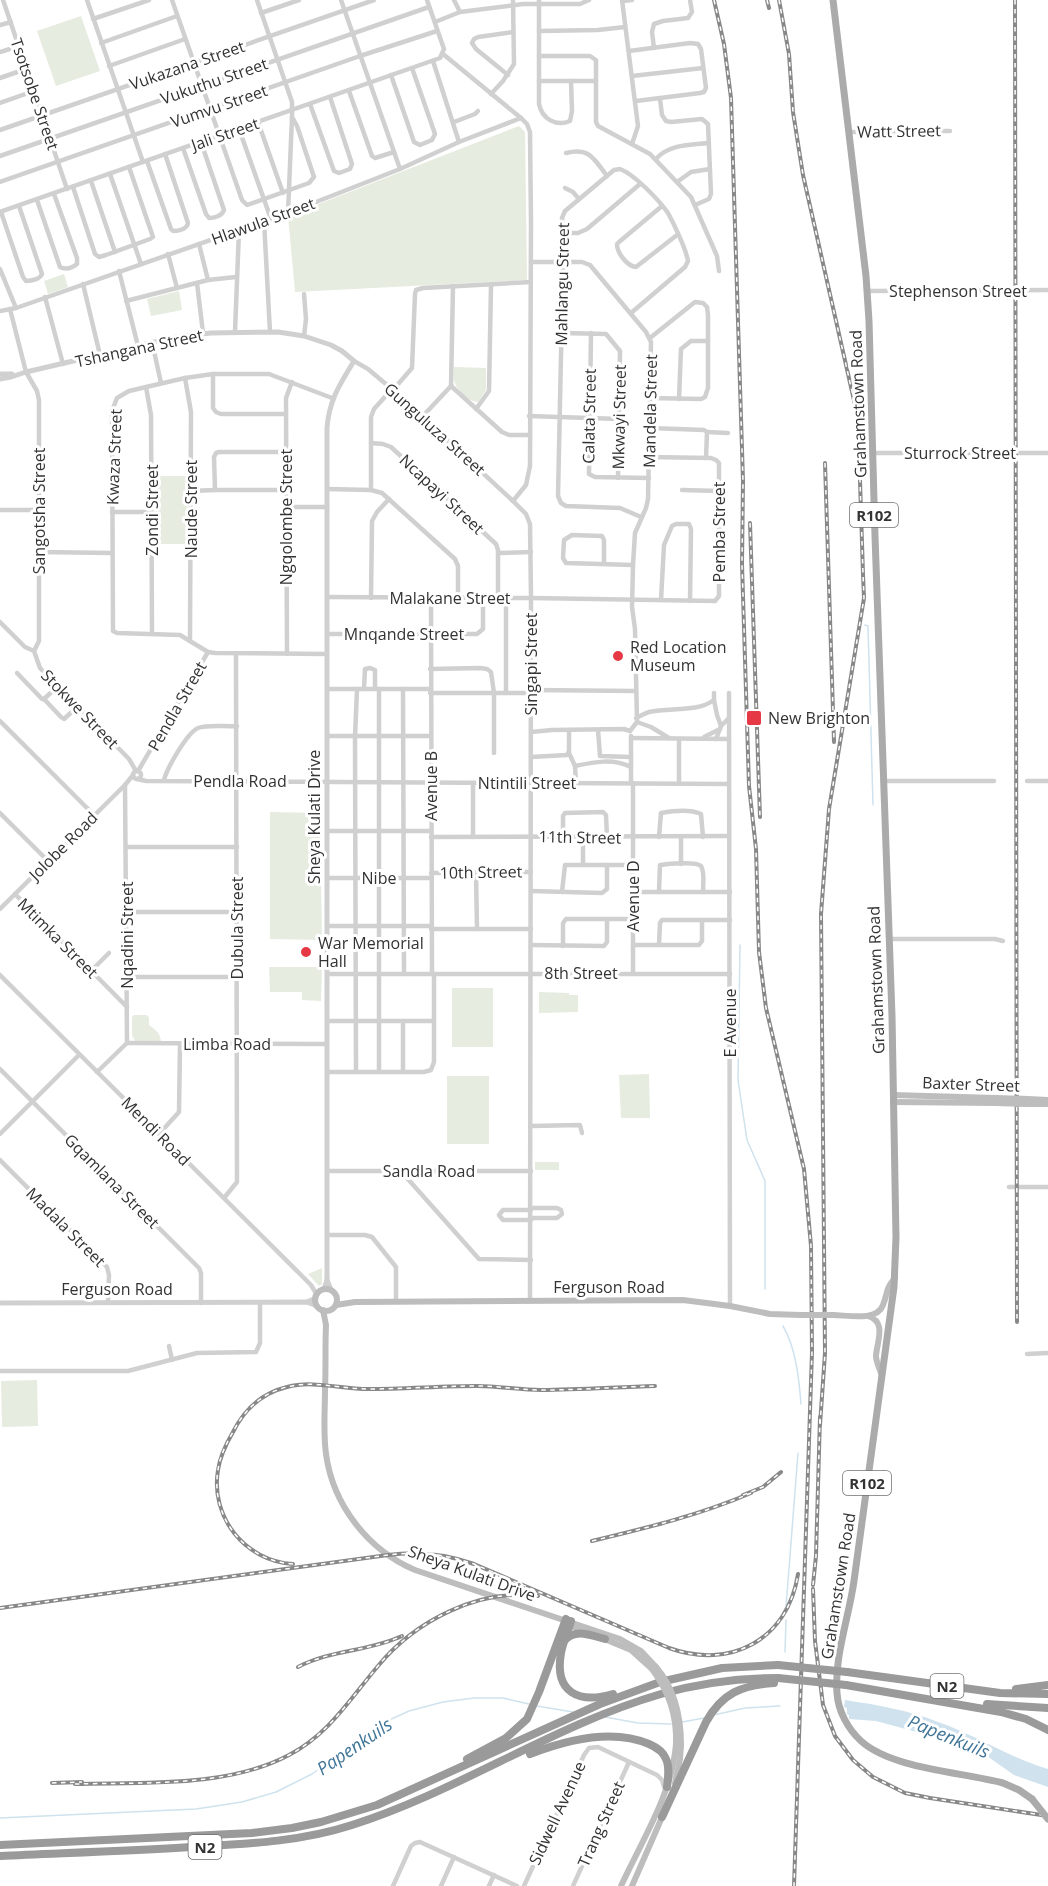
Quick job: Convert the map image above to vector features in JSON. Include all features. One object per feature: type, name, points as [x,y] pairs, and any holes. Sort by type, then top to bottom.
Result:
[{"type":"highway","points":[[568,1622],[560,1659],[561,1675],[569,1690],[583,1698],[600,1697],[693,1671],[742,1666]]},
{"type":"highway","points":[[416,1788],[506,1738],[527,1719],[568,1622]]},
{"type":"highway","points":[[563,1642],[575,1634],[583,1633],[605,1639]]},
{"type":"highway","name":"N2","points":[[0,1845],[232,1834],[280,1830],[335,1819],[416,1788],[600,1704],[669,1679],[699,1672],[742,1666],[778,1665],[1000,1693],[1048,1694]]},
{"type":"highway","name":"N2","points":[[0,1856],[230,1845],[293,1839],[351,1826],[432,1794],[578,1726],[620,1709],[702,1684],[743,1679],[826,1682],[888,1692],[1024,1707],[1048,1707]]},
{"type":"highway","points":[[662,1817],[711,1713],[723,1699],[745,1687],[777,1680]]},
{"type":"highway","points":[[950,1687],[1011,1689],[1048,1685]]},
{"type":"highway","points":[[888,1692],[1016,1715],[1048,1730]]},
{"type":"highway","points":[[432,1794],[541,1750],[573,1741],[615,1737],[642,1741],[662,1752],[668,1765],[666,1790]]},
{"type":"main road","name":"Grahamstown Road","points":[[833,0],[867,291],[889,939],[896,1230],[895,1278],[851,1603],[839,1663],[837,1696],[845,1720],[861,1741],[879,1754],[898,1761],[1004,1783],[1032,1799],[1048,1819]]},
{"type":"main road","name":"Baxter Street","points":[[893,1099],[1048,1102]]},
{"type":"main road","points":[[867,1316],[881,1309],[887,1288],[895,1278]]},
{"type":"main road","points":[[323,1290],[331,1290],[337,1297],[335,1307],[328,1311],[320,1308],[316,1297],[323,1290]]},
{"type":"main road","name":"Ferguson Road","points":[[337,1297],[350,1302]]},
{"type":"main road","name":"Ferguson Road","points":[[335,1307],[350,1302],[396,1301],[682,1300],[770,1314],[867,1316]]},
{"type":"main road","name":"Sheya Kulati Drive","points":[[335,1307],[326,1325],[326,1452],[335,1488],[357,1525],[388,1555],[411,1568],[568,1622]]},
{"type":"main road","name":"Sheya Kulati Drive","points":[[320,1308],[326,1325]]},
{"type":"main road","points":[[867,1316],[873,1318],[879,1326],[876,1357],[882,1376]]},
{"type":"main road","points":[[568,1622],[631,1650],[666,1680],[676,1701],[681,1726],[674,1764],[666,1790],[621,1886]]},
{"type":"main road","points":[[568,1622],[628,1642],[641,1651],[654,1668]]},
{"type":"main road","points":[[632,1886],[676,1779],[680,1759],[678,1744]]},
{"type":"street","name":"Tsotsobe Street","points":[[3,0],[50,139],[96,256],[100,257],[115,252]]},
{"type":"street","points":[[87,0],[125,112],[173,231],[186,227],[188,223],[165,154]]},
{"type":"street","points":[[93,19],[149,0]]},
{"type":"street","points":[[172,0],[243,203],[249,205],[264,200],[309,183],[314,177],[292,117]]},
{"type":"street","points":[[257,0],[292,102],[285,192]]},
{"type":"street","points":[[261,13],[299,0]]},
{"type":"street","points":[[341,0],[400,169]]},
{"type":"street","name":"Vukazana Street","points":[[0,130],[374,0]]},
{"type":"street","points":[[427,0],[443,52],[527,123],[530,132],[531,282],[528,479],[520,494],[513,501]]},
{"type":"street","points":[[454,0],[460,12]]},
{"type":"street","points":[[435,22],[460,12],[513,2],[580,4],[589,0]]},
{"type":"street","points":[[632,0],[622,1],[638,126],[632,144]]},
{"type":"street","points":[[654,48],[652,32],[654,24],[688,18],[692,14],[690,0]]},
{"type":"street","points":[[491,94],[508,75],[514,64],[513,2]]},
{"type":"street","points":[[539,2],[539,104],[542,114],[549,121],[562,123],[568,122],[571,118],[571,81]]},
{"type":"street","name":"Vukuthu Street","points":[[0,156],[429,7]]},
{"type":"street","points":[[101,43],[177,16]]},
{"type":"street","points":[[0,26],[11,22]]},
{"type":"street","points":[[539,31],[625,27]]},
{"type":"street","name":"Vumvu Street","points":[[0,182],[437,31]]},
{"type":"street","points":[[508,75],[476,49],[472,43],[478,37],[513,32]]},
{"type":"street","points":[[109,66],[185,39]]},
{"type":"street","points":[[629,51],[698,44],[701,48],[706,88],[704,92],[636,101]]},
{"type":"street","points":[[0,52],[19,46]]},
{"type":"street","name":"Jali Street","points":[[0,212],[433,61],[440,58],[443,52]]},
{"type":"street","points":[[539,56],[592,57],[596,63],[598,126],[656,159],[691,197],[717,256],[719,271]]},
{"type":"street","points":[[433,61],[459,142]]},
{"type":"street","points":[[391,75],[414,142],[420,145],[432,140],[435,134],[412,68]]},
{"type":"street","points":[[632,76],[703,68]]},
{"type":"street","points":[[0,78],[26,69]]},
{"type":"street","points":[[539,81],[596,81]]},
{"type":"street","points":[[0,103],[34,91]]},
{"type":"street","points":[[349,91],[373,158],[393,152]]},
{"type":"street","points":[[310,104],[334,171],[339,173],[350,169],[352,164],[330,97]]},
{"type":"street","points":[[660,99],[662,115],[666,121],[696,119],[707,122],[709,128],[710,197],[695,206]]},
{"type":"street","points":[[453,122],[478,111]]},
{"type":"street","name":"Hlawula Street","points":[[0,311],[264,222],[400,169],[459,142],[521,118]]},
{"type":"street","points":[[258,122],[285,192],[288,213]]},
{"type":"street","points":[[239,129],[271,219]]},
{"type":"street","name":"Watt Street","points":[[849,132],[950,130]]},
{"type":"street","points":[[183,148],[206,214],[210,218],[223,213],[224,209],[201,142]]},
{"type":"street","points":[[656,159],[671,148],[709,143]]},
{"type":"street","points":[[566,153],[587,152],[607,176],[614,170],[622,170],[640,184],[662,206],[670,218],[688,258],[686,266],[631,313]]},
{"type":"street","points":[[91,181],[115,252],[135,245],[153,236],[129,167]]},
{"type":"street","points":[[677,182],[691,172],[710,169]]},
{"type":"street","points":[[110,174],[141,264]]},
{"type":"street","name":"Mahlangu Street","points":[[607,176],[563,214],[558,496],[561,503],[566,506],[620,507],[641,516]]},
{"type":"street","points":[[562,232],[578,233],[587,229],[640,184]]},
{"type":"street","points":[[565,188],[573,192],[579,200]]},
{"type":"street","points":[[37,200],[60,267],[64,269],[71,267],[78,261],[54,194]]},
{"type":"street","points":[[0,212],[23,277],[27,281],[39,278],[42,274],[19,206]]},
{"type":"street","points":[[662,206],[619,242],[618,250],[630,266],[636,267],[677,235]]},
{"type":"street","points":[[264,222],[270,332]]},
{"type":"street","points":[[235,332],[239,230]]},
{"type":"street","points":[[199,244],[207,280]]},
{"type":"street","points":[[168,254],[177,288]]},
{"type":"street","name":"Mandela Street","points":[[531,262],[582,262],[592,266],[650,338],[652,347],[649,478],[647,504],[634,537],[633,565],[632,599],[637,720]]},
{"type":"street","name":"Sangotsha Street","points":[[0,269],[13,308],[26,372],[37,391],[39,400],[39,641],[34,651]]},
{"type":"street","points":[[118,272],[138,345]]},
{"type":"street","points":[[126,301],[207,280],[236,278]]},
{"type":"street","points":[[371,490],[372,414],[412,368],[416,290],[531,282]]},
{"type":"street","points":[[197,283],[203,333]]},
{"type":"street","points":[[83,284],[100,355]]},
{"type":"street","points":[[476,409],[489,391],[491,285]]},
{"type":"street","points":[[1,291],[6,286]]},
{"type":"street","points":[[422,417],[450,386],[453,286]]},
{"type":"street","name":"Stephenson Street","points":[[867,291],[1048,290]]},
{"type":"street","points":[[304,294],[306,319],[304,336]]},
{"type":"street","points":[[45,297],[63,364]]},
{"type":"street","points":[[650,338],[695,302],[700,302],[707,307],[707,395],[701,399],[650,398]]},
{"type":"street","name":"Tshangana Street","points":[[0,376],[203,333],[270,332],[304,336],[337,348],[354,361]]},
{"type":"street","name":"Mkwayi Street","points":[[562,333],[606,334],[620,351],[618,478]]},
{"type":"street","name":"Calata Street","points":[[591,333],[589,474],[595,477],[649,478]]},
{"type":"street","points":[[680,399],[681,349],[691,341],[708,341]]},
{"type":"street","points":[[152,342],[161,383]]},
{"type":"street","name":"Gunguluza Street","points":[[354,361],[368,369],[393,390],[513,501]]},
{"type":"street","name":"Sheya Kulati Drive","points":[[323,1290],[327,1280],[328,420],[332,398],[354,361]]},
{"type":"street","points":[[213,374],[213,408],[216,412],[221,414],[286,414]]},
{"type":"street","name":"Kwaza Street","points":[[152,633],[113,631],[112,407],[117,398],[146,387],[185,378],[213,374],[269,374],[332,398]]},
{"type":"street","name":"Naude Street","points":[[185,378],[191,412],[190,640]]},
{"type":"street","name":"Ngqolombe Street","points":[[287,654],[286,398],[292,382]]},
{"type":"street","points":[[450,386],[502,432],[509,435],[529,435]]},
{"type":"street","name":"Zondi Street","points":[[146,387],[151,416],[152,633]]},
{"type":"street","points":[[529,416],[619,419]]},
{"type":"street","points":[[650,428],[728,433]]},
{"type":"street","points":[[705,458],[706,432]]},
{"type":"street","name":"Ncapayi Street","points":[[370,443],[391,447],[496,544],[498,553]]},
{"type":"street","points":[[215,490],[214,457],[217,452],[286,452]]},
{"type":"street","name":"Sturrock Street","points":[[873,453],[1048,453]]},
{"type":"street","name":"Pemba Street","points":[[649,457],[705,458],[714,459],[719,463],[719,596],[717,600]]},
{"type":"street","points":[[327,489],[371,490],[382,493],[455,559],[458,566],[458,598]]},
{"type":"street","points":[[191,492],[286,490]]},
{"type":"street","points":[[682,490],[719,491]]},
{"type":"street","points":[[371,598],[372,521],[389,499]]},
{"type":"street","name":"Singapi Street","points":[[513,501],[526,514],[530,524],[531,552],[530,1301]]},
{"type":"street","points":[[286,507],[327,507]]},
{"type":"street","points":[[0,510],[39,510]]},
{"type":"street","points":[[112,512],[151,512]]},
{"type":"street","points":[[661,600],[664,542],[672,526],[689,524],[691,529],[690,601]]},
{"type":"street","points":[[604,564],[602,536],[572,535],[564,540],[563,558],[566,563],[633,565]]},
{"type":"street","points":[[39,552],[112,553]]},
{"type":"street","points":[[498,597],[498,553],[531,552]]},
{"type":"street","name":"Malakane Street","points":[[327,597],[717,600]]},
{"type":"street","points":[[506,597],[506,693]]},
{"type":"street","name":"Avenue B","points":[[403,1072],[426,1072],[431,1070],[434,1062],[431,928],[431,598]]},
{"type":"street","name":"Mnqande Street","points":[[327,634],[477,634],[483,627],[483,598]]},
{"type":"street","name":"Stokwe Street","points":[[0,622],[26,647],[34,651],[39,666],[129,759],[137,775]]},
{"type":"street","points":[[152,633],[180,635],[208,652],[327,654]]},
{"type":"street","name":"Pendla Street","points":[[137,775],[208,652]]},
{"type":"street","name":"Dubula Street","points":[[224,1198],[237,1182],[236,653]]},
{"type":"street","points":[[364,689],[364,671],[372,668],[375,670],[377,689],[379,736],[379,1072]]},
{"type":"street","points":[[430,669],[487,669],[492,674],[494,753]]},
{"type":"street","points":[[16,673],[64,720],[77,707]]},
{"type":"street","points":[[45,699],[57,687]]},
{"type":"street","points":[[327,689],[403,689],[494,693],[635,690]]},
{"type":"street","points":[[356,1072],[355,737],[357,689]]},
{"type":"street","points":[[403,689],[404,974]]},
{"type":"street","points":[[714,693],[720,728],[717,739]]},
{"type":"street","name":"E Avenue","points":[[729,693],[730,1306]]},
{"type":"street","points":[[531,732],[630,731],[637,720],[650,712],[683,709],[707,704],[714,700]]},
{"type":"street","points":[[701,739],[720,728],[728,719]]},
{"type":"street","points":[[637,720],[671,739]]},
{"type":"street","points":[[0,721],[94,815]]},
{"type":"street","name":"Pendla Street","points":[[164,780],[175,757],[195,730],[204,727],[237,726]]},
{"type":"street","points":[[569,730],[569,753],[575,766],[576,783]]},
{"type":"street","points":[[598,730],[600,756],[628,757]]},
{"type":"street","name":"Avenue D","points":[[630,731],[628,757],[632,783],[633,973]]},
{"type":"street","points":[[327,736],[430,736]]},
{"type":"street","points":[[631,738],[728,739]]},
{"type":"street","points":[[679,739],[679,783]]},
{"type":"street","points":[[531,757],[564,757],[569,753]]},
{"type":"street","points":[[621,763],[628,757]]},
{"type":"street","points":[[575,766],[596,762],[621,763],[631,768]]},
{"type":"street","name":"Pendla Road","points":[[137,775],[154,780],[327,781]]},
{"type":"street","name":"Jolobe Road","points":[[1,907],[137,775]]},
{"type":"street","name":"Ntintili Street","points":[[327,781],[728,784]]},
{"type":"street","points":[[883,781],[993,781]]},
{"type":"street","points":[[1027,782],[1048,781]]},
{"type":"street","points":[[473,783],[473,837]]},
{"type":"street","name":"Nqadini Street","points":[[126,784],[128,1043]]},
{"type":"street","points":[[563,837],[565,813],[603,812],[606,815],[607,837]]},
{"type":"street","points":[[659,837],[661,813],[688,812],[701,814],[703,837]]},
{"type":"street","points":[[0,813],[48,861]]},
{"type":"street","points":[[327,831],[431,831]]},
{"type":"street","name":"11th Street","points":[[431,837],[729,836]]},
{"type":"street","points":[[583,837],[583,864]]},
{"type":"street","points":[[681,837],[681,864]]},
{"type":"street","points":[[126,847],[237,847]]},
{"type":"street","points":[[659,892],[660,865],[698,864],[702,870],[703,892]]},
{"type":"street","name":"10th Street","points":[[531,891],[604,892],[607,865]]},
{"type":"street","points":[[562,892],[564,866],[633,865]]},
{"type":"street","name":"10th Street","points":[[431,876],[531,872]]},
{"type":"street","points":[[476,873],[477,929]]},
{"type":"street","name":"Nibe","points":[[327,878],[431,876]]},
{"type":"street","points":[[633,892],[730,892]]},
{"type":"street","name":"Mtimka Street","points":[[15,894],[127,1007]]},
{"type":"street","points":[[127,912],[237,912]]},
{"type":"street","points":[[562,946],[565,920],[633,919]]},
{"type":"street","points":[[531,945],[606,945],[607,920]]},
{"type":"street","points":[[633,945],[700,944],[702,920]]},
{"type":"street","points":[[659,945],[661,921],[730,920]]},
{"type":"street","points":[[327,926],[531,929]]},
{"type":"street","points":[[889,939],[995,939],[1003,941]]},
{"type":"street","points":[[91,971],[109,953]]},
{"type":"street","name":"8th Street","points":[[327,974],[531,972],[730,974]]},
{"type":"street","name":"Mendi Road","points":[[0,975],[312,1286],[316,1297]]},
{"type":"street","points":[[126,977],[237,977]]},
{"type":"street","points":[[327,1021],[434,1021]]},
{"type":"street","points":[[327,1072],[403,1072],[403,1021]]},
{"type":"street","points":[[97,1072],[128,1043]]},
{"type":"street","name":"Limba Road","points":[[128,1043],[327,1044]]},
{"type":"street","points":[[159,1134],[179,1112],[180,1044]]},
{"type":"street","points":[[0,1134],[79,1055]]},
{"type":"street","name":"Gqamlana Street","points":[[0,1069],[199,1268],[201,1303]]},
{"type":"street","points":[[531,1126],[580,1125],[582,1132]]},
{"type":"street","name":"Madala Street","points":[[0,1160],[107,1267],[108,1303]]},
{"type":"street","name":"Sandla Road","points":[[327,1171],[531,1171]]},
{"type":"street","points":[[404,1171],[407,1178],[477,1258],[487,1261],[531,1260]]},
{"type":"street","points":[[1009,1187],[1048,1187]]},
{"type":"street","points":[[557,1208],[562,1213],[557,1218],[531,1219],[503,1220],[499,1216],[503,1210],[557,1208]]},
{"type":"street","points":[[327,1235],[372,1237],[396,1267],[396,1301]]},
{"type":"street","name":"Sheya Kulati Drive","points":[[327,1280],[331,1290]]},
{"type":"street","name":"Mendi Road","points":[[312,1286],[323,1290]]},
{"type":"street","name":"Ferguson Road","points":[[307,1302],[316,1297]]},
{"type":"street","name":"Ferguson Road","points":[[0,1303],[307,1302],[320,1308]]},
{"type":"street","points":[[0,1371],[122,1371],[201,1353],[256,1352],[260,1347],[260,1303]]},
{"type":"street","points":[[169,1346],[172,1360]]},
{"type":"street","points":[[1027,1354],[1048,1353]]},
{"type":"street","name":"Sidwell Avenue","points":[[524,1886],[589,1748],[596,1746],[629,1762]]},
{"type":"street","points":[[629,1762],[659,1777],[666,1790]]},
{"type":"street","name":"Trang Street","points":[[573,1886],[629,1762]]},
{"type":"street","points":[[393,1886],[411,1846],[420,1842],[517,1886]]},
{"type":"street","points":[[441,1886],[454,1857]]},
{"type":"street","points":[[489,1886],[494,1875]]},
{"type":"shaded area","points":[[81,16],[100,71],[56,86],[37,31]]},
{"type":"shaded area","points":[[519,126],[525,132],[527,280],[295,292],[288,216]]},
{"type":"shaded area","points":[[64,274],[68,287],[48,294],[44,281]]},
{"type":"shaded area","points":[[179,291],[182,310],[151,316],[147,299]]},
{"type":"shaded area","points":[[454,367],[486,368],[486,390],[478,402],[468,398],[458,389],[454,381]]},
{"type":"shaded area","points":[[154,476],[187,476],[187,544],[154,544]]},
{"type":"shaded area","points":[[270,812],[320,813],[322,940],[270,939]]},
{"type":"shaded area","points":[[269,967],[322,967],[321,1001],[302,1000],[302,992],[270,992]]},
{"type":"shaded area","points":[[452,988],[493,988],[493,1047],[452,1047]]},
{"type":"shaded area","points":[[539,992],[578,995],[578,1012],[539,1013]]},
{"type":"shaded area","points":[[134,1015],[147,1015],[149,1025],[158,1033],[161,1041],[135,1041],[132,1035]]},
{"type":"shaded area","points":[[649,1074],[650,1118],[621,1118],[619,1075]]},
{"type":"shaded area","points":[[447,1076],[489,1076],[489,1144],[447,1144]]},
{"type":"shaded area","points":[[535,1162],[559,1162],[559,1170],[535,1170]]},
{"type":"shaded area","points":[[322,1268],[322,1284],[319,1286],[308,1274]]},
{"type":"shaded area","points":[[37,1380],[38,1426],[2,1427],[1,1381]]},
{"type":"water","points":[[845,1700],[904,1711],[952,1727],[1020,1759],[1048,1769],[1048,1787],[1014,1775],[987,1756],[876,1721],[849,1719],[847,1708],[844,1707]]},
{"type":"waterway","points":[[865,625],[868,626],[873,805]]},
{"type":"waterway","points":[[740,945],[738,1080],[747,1140],[765,1181],[765,1289]]},
{"type":"waterway","points":[[783,1326],[794,1354],[801,1404]]},
{"type":"waterway","points":[[786,1607],[798,1453]]},
{"type":"waterway","points":[[785,1652],[786,1620]]},
{"type":"waterway","name":"Papenkuils","points":[[0,1818],[196,1809],[242,1802],[276,1792],[312,1774],[385,1722],[409,1711],[443,1702],[474,1698],[503,1698],[529,1704]]},
{"type":"waterway","name":"Papenkuils","points":[[537,1706],[573,1712]]},
{"type":"waterway","name":"Papenkuils","points":[[714,1715],[745,1708],[780,1706]]},
{"type":"waterway","name":"Papenkuils","points":[[605,1717],[638,1723],[671,1724]]},
{"type":"waterway","name":"Papenkuils","points":[[682,1722],[704,1718]]},
{"type":"railway","points":[[714,0],[724,44],[731,98],[743,481],[742,564],[749,786],[756,849],[759,952],[766,1008],[804,1169],[811,1246],[812,1352],[794,1886]]},
{"type":"railway","points":[[767,0],[769,8]]},
{"type":"railway","points":[[779,0],[789,54],[793,112],[803,175],[858,418],[864,598],[829,809],[821,914],[825,1353],[820,1425]]},
{"type":"railway","points":[[1015,0],[1017,1322]]},
{"type":"railway","points":[[825,463],[834,742]]},
{"type":"railway","points":[[750,523],[760,817]]},
{"type":"railway","points":[[293,1564],[260,1555],[234,1534],[220,1504],[217,1487],[220,1460],[237,1424],[248,1410],[270,1393],[287,1387],[307,1384],[358,1389],[477,1386],[570,1390],[655,1386]]},
{"type":"railway","points":[[813,1585],[820,1417]]},
{"type":"railway","points":[[743,1495],[763,1487],[781,1472]]},
{"type":"railway","points":[[592,1541],[693,1514],[751,1493]]},
{"type":"railway","points":[[0,1608],[388,1555],[421,1553],[474,1564],[669,1648],[692,1654],[713,1655],[734,1652],[753,1644],[769,1632],[782,1616],[792,1597],[798,1574]]},
{"type":"railway","points":[[813,1589],[815,1641],[823,1705],[835,1736],[853,1760],[873,1777],[905,1793],[1048,1816]]},
{"type":"railway","points":[[75,1784],[184,1781],[212,1778],[265,1766],[289,1755],[316,1737],[338,1715],[393,1650],[429,1622],[450,1611],[493,1597],[538,1596]]},
{"type":"railway","points":[[298,1667],[324,1657],[376,1645],[402,1636]]},
{"type":"railway","points":[[52,1783],[82,1782]]},
{"type":"place","name":"Red Location Museum","points":[[618,656]]},
{"type":"place","name":"New Brighton","points":[[754,718]]},
{"type":"place","name":"War Memorial Hall","points":[[306,952]]}]
